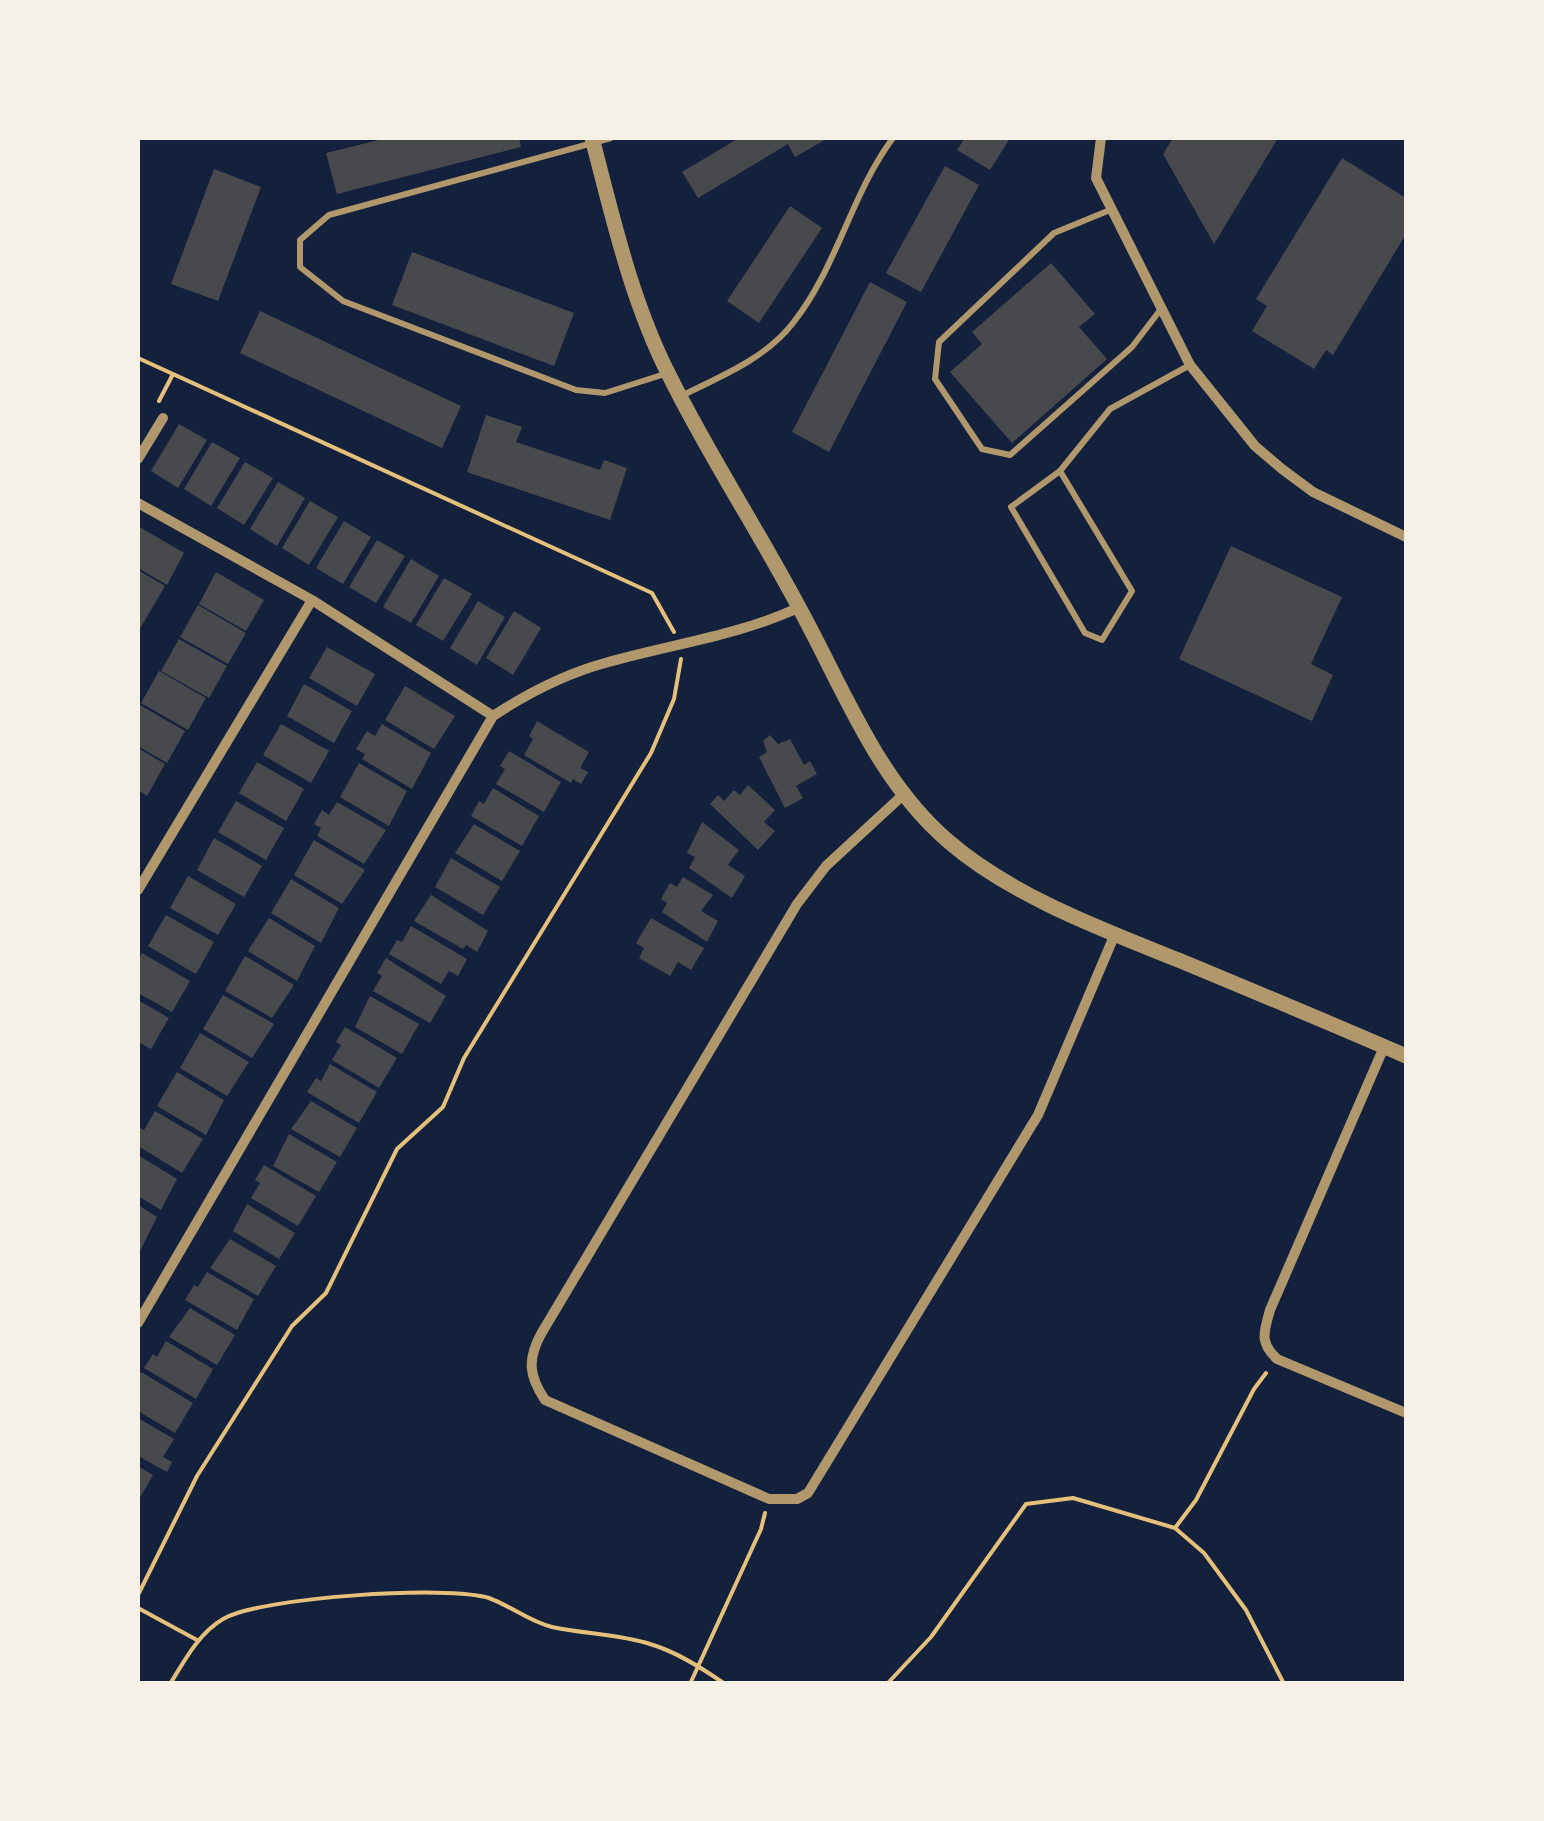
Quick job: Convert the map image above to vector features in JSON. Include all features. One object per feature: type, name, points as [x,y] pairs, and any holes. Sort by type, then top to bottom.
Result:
[{"type":"street","points":[[1101,138],[1096,178],[1190,365],[1255,446],[1282,469],[1313,492],[1406,537]]},
{"type":"street","points":[[592,140],[622,258],[668,373],[800,607],[884,768],[904,794],[948,842],[996,875],[1115,934],[1406,1056]]},
{"type":"street","points":[[138,459],[163,418]]},
{"type":"street","points":[[138,502],[312,600],[494,716]]},
{"type":"street","points":[[138,890],[312,600]]},
{"type":"street","points":[[138,1324],[494,716],[563,677],[606,662],[766,623],[800,607]]},
{"type":"street","points":[[904,794],[826,866],[796,904],[541,1334],[529,1364],[545,1400],[769,1499],[797,1500],[808,1494],[1038,1115],[1115,934]]},
{"type":"street","points":[[1384,1046],[1262,1336],[1276,1359],[1406,1413]]},
{"type":"lane","points":[[611,138],[592,140],[328,215],[300,240],[300,267],[343,301],[576,390],[605,394],[668,373]]},
{"type":"lane","points":[[681,396],[741,366],[792,325],[811,296],[856,200],[893,138]]},
{"type":"lane","points":[[1110,210],[1054,232],[938,342],[935,379],[982,449],[1010,455],[1132,347],[1160,309]]},
{"type":"lane","points":[[1060,471],[1132,591],[1102,640],[1085,633],[1011,507],[1060,471],[1110,409],[1190,365]]},
{"type":"path","points":[[138,358],[652,594],[682,646],[681,674],[674,699],[651,753],[464,1058],[443,1107],[397,1149],[326,1293],[292,1326],[197,1476],[138,1595]]},
{"type":"path","points":[[163,418],[159,400],[172,374]]},
{"type":"path","points":[[1175,1528],[1196,1500],[1254,1389],[1276,1359]]},
{"type":"path","points":[[887,1684],[931,1637],[1026,1504],[1073,1498],[1175,1528],[1204,1553],[1246,1610],[1284,1684]]},
{"type":"path","points":[[690,1684],[761,1528],[769,1499]]},
{"type":"path","points":[[170,1684],[198,1640],[225,1618],[272,1605],[326,1598],[426,1593],[486,1597],[548,1626],[650,1644],[699,1666],[725,1684]]},
{"type":"path","points":[[138,1608],[198,1640]]},
{"type":"building","points":[[387,138],[519,138],[521,147],[337,194],[326,153]]},
{"type":"building","points":[[739,138],[828,138],[795,157],[788,144],[698,198],[682,172]]},
{"type":"building","points":[[965,138],[1010,138],[990,170],[957,150]]},
{"type":"building","points":[[1173,138],[1278,138],[1214,244],[1163,154]]},
{"type":"building","points":[[1342,158],[1406,198],[1406,234],[1333,355],[1326,350],[1314,369],[1252,331],[1267,306],[1256,299]]},
{"type":"building","points":[[945,166],[979,185],[921,292],[886,273]]},
{"type":"building","points":[[214,169],[261,187],[218,301],[171,284]]},
{"type":"building","points":[[790,206],[822,228],[759,323],[727,301]]},
{"type":"building","points":[[412,252],[574,313],[554,366],[392,305]]},
{"type":"building","points":[[1051,263],[1095,314],[1079,327],[1107,359],[1012,443],[950,372],[982,344],[972,332]]},
{"type":"building","points":[[870,282],[907,302],[829,452],[792,432]]},
{"type":"building","points":[[260,311],[461,406],[442,448],[240,353]]},
{"type":"building","points":[[486,415],[522,427],[516,442],[600,470],[604,460],[627,468],[610,520],[467,472]]},
{"type":"building","points":[[179,424],[207,440],[178,488],[151,471]]},
{"type":"building","points":[[212,442],[240,458],[211,506],[184,489]]},
{"type":"building","points":[[245,462],[273,478],[244,525],[217,508]]},
{"type":"building","points":[[278,482],[305,498],[277,546],[250,529]]},
{"type":"building","points":[[310,501],[338,517],[309,565],[282,548]]},
{"type":"building","points":[[344,521],[371,537],[343,584],[316,568]]},
{"type":"building","points":[[138,526],[184,553],[167,585],[138,568]]},
{"type":"building","points":[[377,540],[405,556],[376,603],[349,587]]},
{"type":"building","points":[[1231,546],[1342,597],[1311,664],[1333,675],[1312,721],[1179,659]]},
{"type":"building","points":[[411,559],[439,576],[411,623],[383,607]]},
{"type":"building","points":[[138,570],[165,586],[138,632]]},
{"type":"building","points":[[216,572],[264,600],[246,631],[199,604]]},
{"type":"building","points":[[444,578],[472,594],[443,641],[416,625]]},
{"type":"building","points":[[478,601],[505,617],[477,665],[450,648]]},
{"type":"building","points":[[198,605],[246,633],[228,664],[180,637]]},
{"type":"building","points":[[514,611],[541,628],[513,675],[486,658]]},
{"type":"building","points":[[179,639],[227,666],[209,698],[161,671]]},
{"type":"building","points":[[327,647],[375,674],[357,706],[309,678]]},
{"type":"building","points":[[159,671],[206,698],[188,730],[141,703]]},
{"type":"building","points":[[304,684],[352,711],[334,743],[287,716]]},
{"type":"building","points":[[405,686],[455,716],[434,749],[385,720]]},
{"type":"building","points":[[138,704],[185,731],[167,763],[138,746]]},
{"type":"building","points":[[537,721],[589,752],[580,768],[588,772],[581,784],[573,779],[571,783],[524,755]]},
{"type":"building","points":[[281,724],[329,751],[311,783],[263,755]]},
{"type":"building","points":[[382,724],[431,753],[412,789],[362,759],[365,754],[356,749],[367,731],[375,736]]},
{"type":"building","points":[[770,735],[778,744],[790,739],[804,765],[810,761],[817,774],[796,786],[803,798],[785,808],[759,757],[767,752],[763,741]]},
{"type":"building","points":[[138,748],[165,764],[147,796],[138,790]]},
{"type":"building","points":[[509,751],[561,782],[544,812],[496,784]]},
{"type":"building","points":[[257,762],[304,789],[286,821],[239,793]]},
{"type":"building","points":[[359,763],[407,791],[389,826],[340,797]]},
{"type":"building","points":[[748,785],[775,810],[764,822],[775,831],[758,850],[710,804],[718,795],[724,801],[734,790],[740,795]]},
{"type":"building","points":[[493,788],[539,816],[522,846],[471,816]]},
{"type":"building","points":[[236,801],[284,828],[266,860],[218,832]]},
{"type":"building","points":[[337,802],[386,830],[364,864],[317,836],[321,828],[314,824],[322,810],[329,815]]},
{"type":"building","points":[[702,822],[739,850],[728,865],[745,876],[732,898],[689,868],[695,857],[687,853]]},
{"type":"building","points":[[474,824],[520,851],[502,881],[455,853]]},
{"type":"building","points":[[214,838],[262,866],[244,897],[197,870]]},
{"type":"building","points":[[314,840],[365,870],[342,904],[294,875]]},
{"type":"building","points":[[451,858],[500,887],[483,915],[435,887]]},
{"type":"building","points":[[188,876],[236,904],[218,935],[170,908]]},
{"type":"building","points":[[683,877],[713,895],[701,911],[718,921],[707,942],[662,912],[667,903],[661,899],[670,883],[677,887]]},
{"type":"building","points":[[291,879],[339,908],[321,943],[271,913]]},
{"type":"building","points":[[431,895],[488,931],[477,952],[466,945],[463,949],[414,921]]},
{"type":"building","points":[[166,915],[214,942],[196,974],[148,946]]},
{"type":"building","points":[[269,918],[315,946],[297,981],[248,951]]},
{"type":"building","points":[[651,918],[704,948],[691,970],[678,962],[670,976],[639,958],[644,948],[636,943]]},
{"type":"building","points":[[411,926],[467,959],[458,976],[449,971],[441,984],[389,954]]},
{"type":"building","points":[[142,953],[190,981],[172,1012],[138,993],[138,961]]},
{"type":"building","points":[[245,956],[294,985],[272,1018],[225,991]]},
{"type":"building","points":[[386,958],[446,996],[430,1023],[373,991]]},
{"type":"building","points":[[223,995],[274,1024],[252,1058],[203,1029]]},
{"type":"building","points":[[370,996],[419,1024],[402,1054],[355,1027]]},
{"type":"building","points":[[138,1000],[169,1018],[151,1049],[138,1042]]},
{"type":"building","points":[[345,1027],[397,1058],[379,1088],[332,1060]]},
{"type":"building","points":[[200,1033],[249,1062],[227,1096],[180,1068]]},
{"type":"building","points":[[330,1064],[377,1092],[359,1123],[307,1092],[316,1078],[321,1081]]},
{"type":"building","points":[[177,1072],[224,1100],[206,1135],[157,1106]]},
{"type":"building","points":[[311,1101],[357,1128],[340,1157],[291,1129]]},
{"type":"building","points":[[155,1111],[203,1139],[182,1173],[138,1146],[138,1127],[144,1130]]},
{"type":"building","points":[[289,1134],[337,1162],[319,1192],[273,1166]]},
{"type":"building","points":[[138,1155],[177,1179],[161,1210],[138,1196]]},
{"type":"building","points":[[264,1165],[316,1196],[298,1226],[251,1198]]},
{"type":"building","points":[[247,1204],[295,1233],[279,1259],[233,1231]]},
{"type":"building","points":[[138,1205],[157,1217],[138,1255]]},
{"type":"building","points":[[230,1239],[276,1266],[258,1296],[210,1268]]},
{"type":"building","points":[[207,1272],[254,1299],[237,1330],[185,1300]]},
{"type":"building","points":[[190,1308],[235,1335],[217,1365],[169,1337]]},
{"type":"building","points":[[166,1341],[213,1369],[196,1399],[144,1368],[153,1354],[157,1357]]},
{"type":"building","points":[[141,1372],[193,1403],[175,1433],[138,1411]]},
{"type":"building","points":[[138,1418],[174,1439],[163,1457],[172,1462],[167,1472],[138,1456]]},
{"type":"building","points":[[138,1466],[153,1475],[138,1501]]}]
